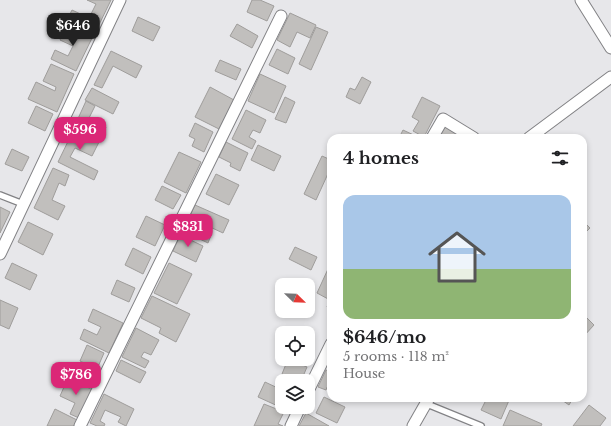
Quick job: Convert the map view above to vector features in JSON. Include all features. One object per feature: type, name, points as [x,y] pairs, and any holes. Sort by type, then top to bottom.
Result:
[{"type":"street","points":[[0,254],[120,0]]},
{"type":"street","points":[[581,0],[611,48]]},
{"type":"street","points":[[80,426],[280,16]]},
{"type":"street","points":[[534,134],[611,77]]},
{"type":"street","points":[[434,134],[443,119],[467,134]]},
{"type":"street","points":[[315,377],[327,352]]},
{"type":"street","points":[[413,426],[427,402]]},
{"type":"street","points":[[291,426],[297,414]]},
{"type":"lane","points":[[0,195],[23,204]]},
{"type":"lane","points":[[430,402],[481,426]]},
{"type":"building","points":[[87,0],[111,0],[95,33],[67,20],[72,10],[89,18],[96,4]]},
{"type":"building","points":[[252,0],[260,0],[274,6],[267,21],[247,12]]},
{"type":"building","points":[[290,13],[316,25],[310,38],[297,32],[290,47],[277,40]]},
{"type":"building","points":[[138,17],[160,27],[153,41],[132,31]]},
{"type":"building","points":[[68,24],[93,36],[76,71],[51,59],[55,50],[68,56],[73,46],[60,40]]},
{"type":"building","points":[[237,24],[258,36],[252,48],[230,36]]},
{"type":"building","points":[[316,27],[328,32],[311,70],[299,64]]},
{"type":"building","points":[[277,49],[295,58],[288,74],[269,65]]},
{"type":"building","points":[[111,51],[142,66],[136,78],[113,66],[102,88],[94,85]]},
{"type":"building","points":[[220,60],[241,69],[236,80],[215,71]]},
{"type":"building","points":[[51,64],[74,74],[57,112],[28,99],[36,82],[55,91],[56,87],[43,81]]},
{"type":"building","points":[[260,74],[286,86],[274,113],[248,101]]},
{"type":"building","points":[[362,77],[371,82],[360,104],[346,97],[350,88],[355,90]]},
{"type":"building","points":[[210,87],[234,100],[219,129],[195,117]]},
{"type":"building","points":[[92,88],[119,102],[113,114],[85,100]]},
{"type":"building","points":[[285,97],[295,102],[286,123],[275,119]]},
{"type":"building","points":[[422,97],[440,106],[426,134],[418,134],[413,131],[419,121],[412,117]]},
{"type":"building","points":[[86,101],[95,106],[89,118],[106,127],[102,135],[76,123]]},
{"type":"building","points":[[36,106],[53,114],[45,131],[28,123]]},
{"type":"building","points":[[246,110],[266,120],[260,133],[253,130],[249,137],[256,141],[252,149],[232,139]]},
{"type":"building","points":[[195,123],[213,132],[204,152],[192,146],[195,139],[189,136]]},
{"type":"building","points":[[76,125],[101,138],[92,156],[75,148],[70,157],[98,171],[94,180],[58,162]]},
{"type":"building","points":[[444,125],[459,134],[439,134]]},
{"type":"building","points":[[403,130],[412,134],[401,134]]},
{"type":"building","points":[[226,142],[248,153],[240,171],[230,166],[231,163],[219,157]]},
{"type":"building","points":[[258,145],[281,156],[274,171],[251,160]]},
{"type":"building","points":[[12,149],[29,157],[22,171],[5,164]]},
{"type":"building","points":[[179,152],[201,162],[186,193],[164,182]]},
{"type":"building","points":[[322,156],[327,158],[327,176],[316,200],[304,194]]},
{"type":"building","points":[[53,168],[69,175],[65,186],[59,183],[52,200],[65,206],[58,220],[34,208]]},
{"type":"building","points":[[216,174],[239,185],[229,205],[206,194]]},
{"type":"building","points":[[162,186],[181,195],[173,209],[155,200]]},
{"type":"building","points":[[195,205],[229,220],[223,233],[197,221],[194,227],[211,235],[208,243],[183,231]]},
{"type":"building","points":[[0,207],[10,212],[0,233]]},
{"type":"building","points":[[146,216],[165,225],[155,246],[136,237]]},
{"type":"building","points":[[28,222],[53,234],[43,255],[18,242]]},
{"type":"building","points":[[180,235],[203,246],[196,262],[173,251]]},
{"type":"building","points":[[295,247],[317,257],[311,270],[289,259]]},
{"type":"building","points":[[133,248],[151,257],[143,274],[125,265]]},
{"type":"building","points":[[12,263],[37,275],[30,290],[5,278]]},
{"type":"building","points":[[169,263],[192,274],[177,304],[154,293]]},
{"type":"building","points":[[327,271],[327,298],[317,293]]},
{"type":"building","points":[[117,280],[135,288],[129,302],[111,294]]},
{"type":"building","points":[[152,296],[190,314],[176,342],[159,333],[161,328],[141,318]]},
{"type":"building","points":[[0,300],[18,308],[9,329],[0,325]]},
{"type":"building","points":[[93,309],[123,323],[109,353],[80,339],[84,329],[97,335],[101,327],[88,321]]},
{"type":"building","points":[[587,318],[594,325],[587,333]]},
{"type":"building","points":[[136,328],[159,340],[151,355],[144,352],[141,357],[149,361],[145,368],[122,357]]},
{"type":"building","points":[[87,345],[104,353],[97,369],[80,361]]},
{"type":"building","points":[[121,360],[146,372],[140,383],[116,371]]},
{"type":"building","points":[[285,366],[307,367],[304,374],[282,374]]},
{"type":"building","points":[[326,370],[327,370],[326,390],[318,387]]},
{"type":"building","points":[[68,378],[93,390],[79,418],[70,414],[75,403],[60,396]]},
{"type":"building","points":[[265,382],[275,387],[275,405],[258,397]]},
{"type":"building","points":[[104,394],[134,409],[126,426],[118,422],[121,417],[105,410],[100,421],[105,424],[104,426],[97,426],[90,423]]},
{"type":"building","points":[[324,397],[327,398],[327,402],[334,402],[345,407],[337,423],[316,413]]},
{"type":"building","points":[[485,402],[508,402],[501,419],[481,410]]},
{"type":"building","points":[[264,404],[275,408],[275,414],[283,414],[278,424],[283,426],[254,426]]},
{"type":"building","points":[[589,405],[606,418],[600,426],[573,426]]},
{"type":"building","points":[[55,409],[77,420],[74,426],[47,426]]},
{"type":"building","points":[[510,410],[542,424],[541,426],[503,426]]},
{"type":"building","points":[[305,414],[308,414],[329,426],[299,426]]}]
